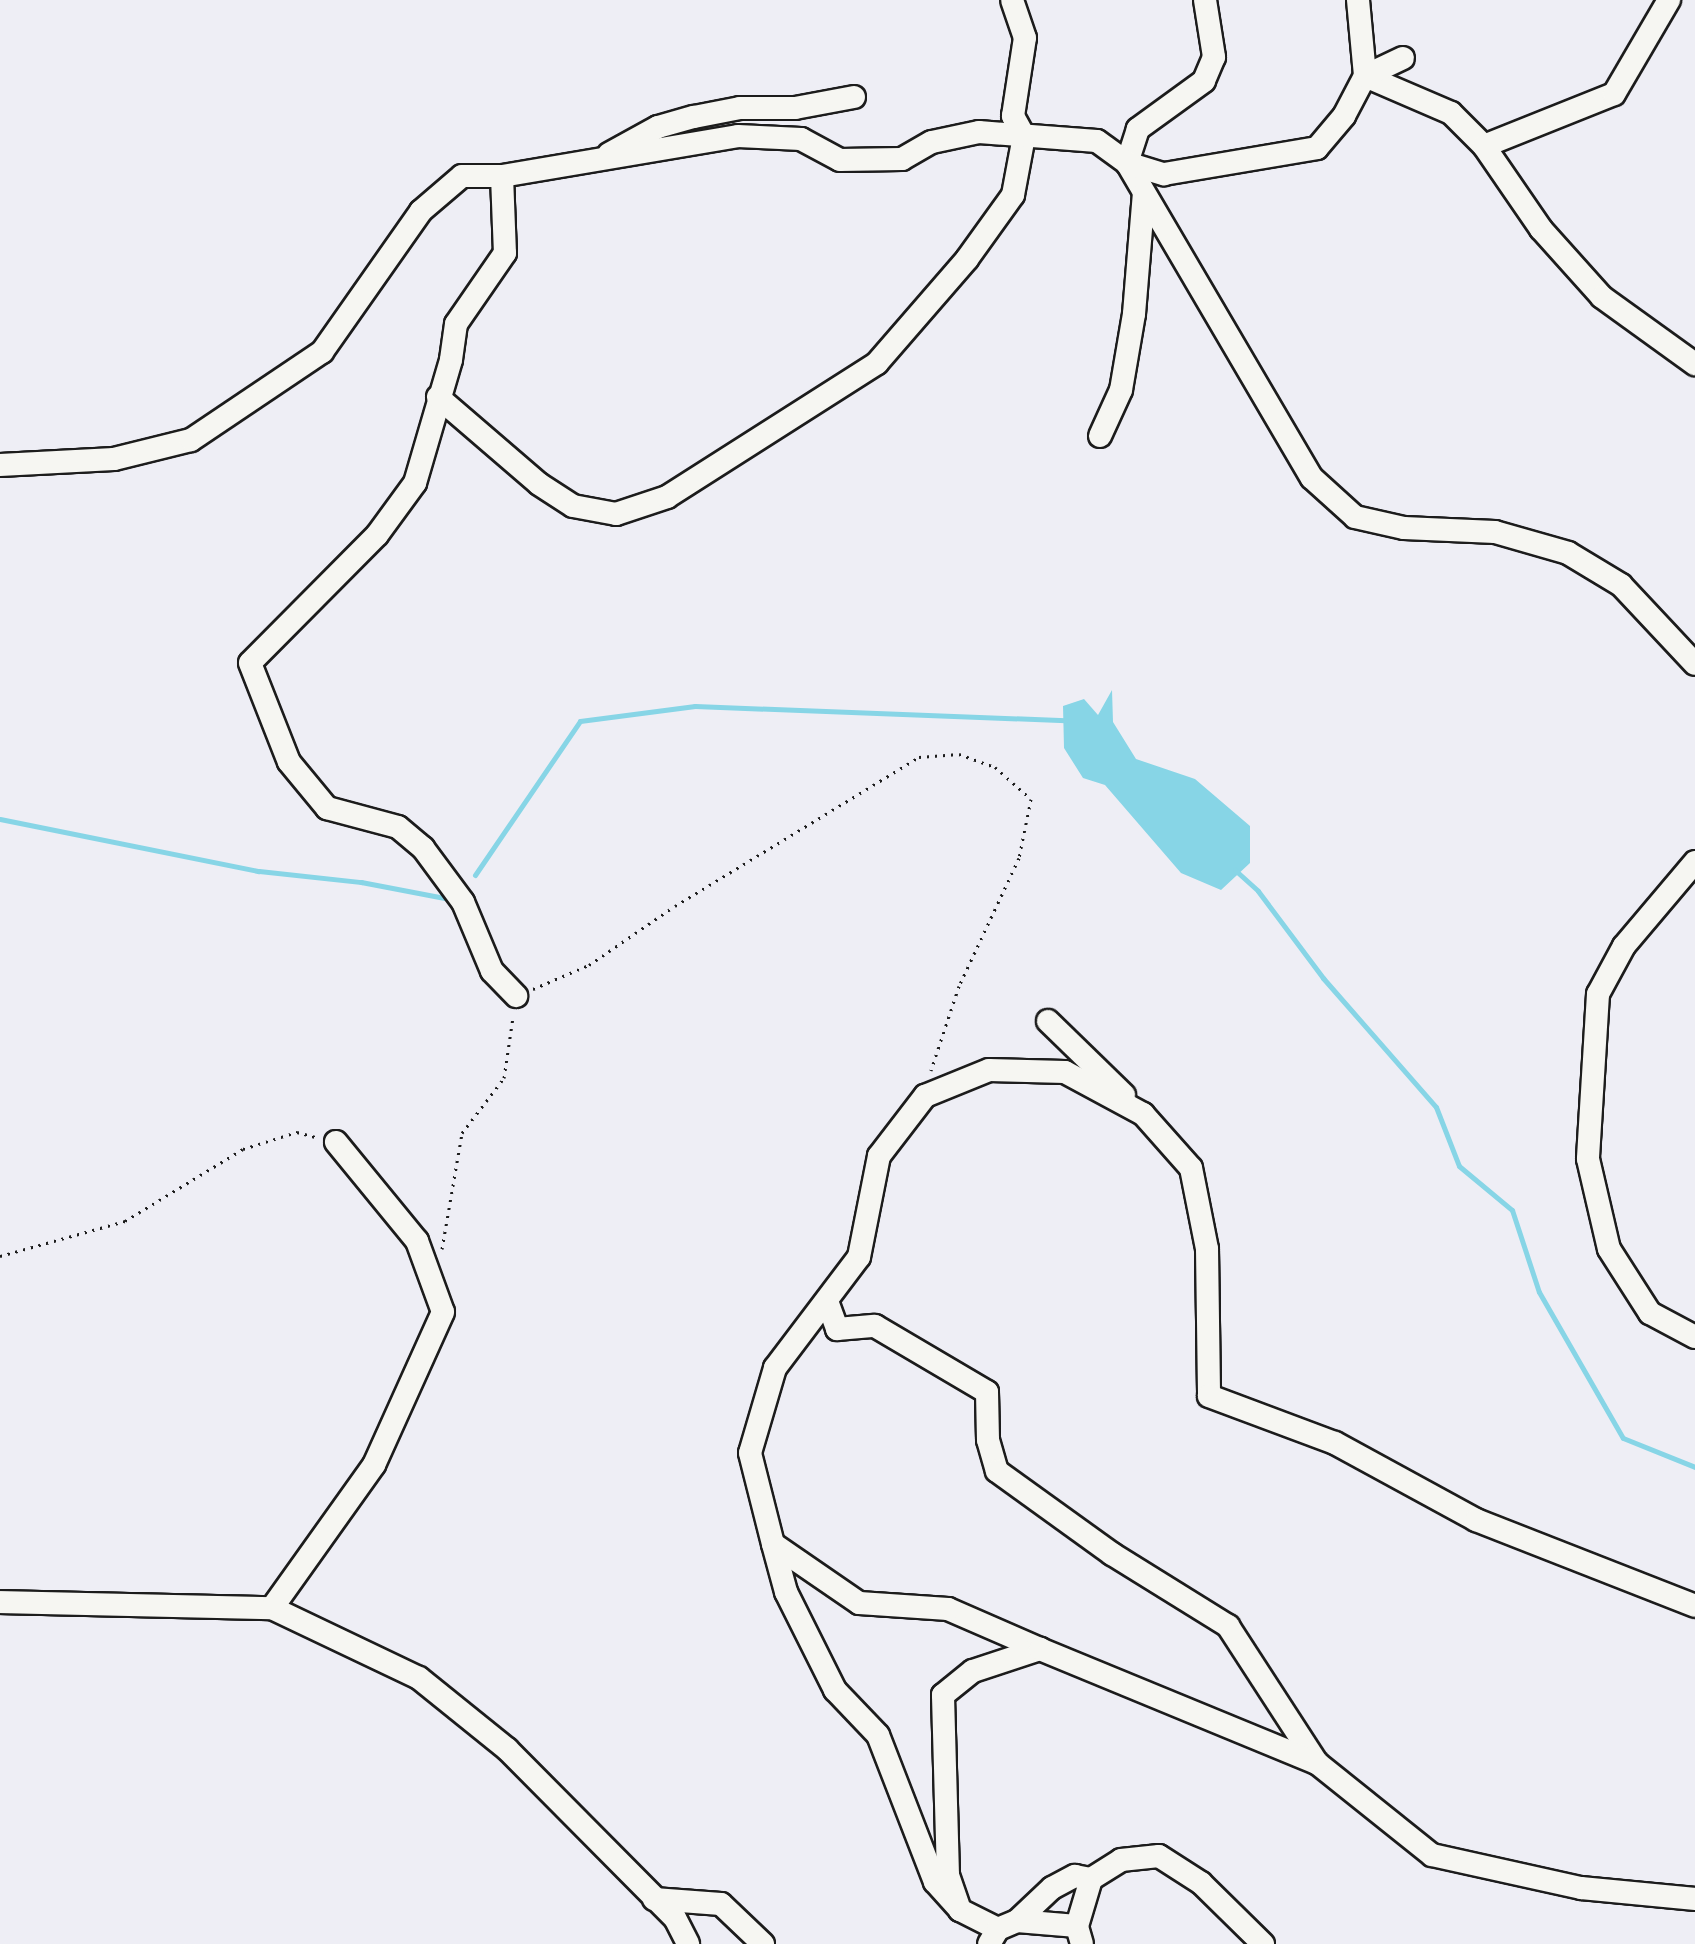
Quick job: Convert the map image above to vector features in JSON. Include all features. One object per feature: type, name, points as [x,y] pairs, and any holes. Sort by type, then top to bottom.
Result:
[{"type":"street","points":[[438,397],[483,440],[573,506],[616,514],[667,497],[877,363],[967,259],[1013,195],[1024,136],[1013,116],[1025,38],[1012,0]]},
{"type":"street","points":[[1205,0],[1214,57],[1204,81],[1138,129],[1127,163],[1312,478],[1355,517],[1404,528],[1495,532],[1568,553],[1621,585],[1695,664]]},
{"type":"street","points":[[0,465],[114,459],[191,440],[322,352],[421,211],[462,176],[502,176],[738,136],[801,139],[840,160],[902,159],[932,142],[979,132],[1097,141],[1127,163],[1164,174],[1317,148],[1344,116],[1365,76],[1358,0]]},
{"type":"street","points":[[1484,146],[1614,94],[1669,0]]},
{"type":"street","points":[[1365,76],[1403,58]]},
{"type":"street","points":[[1365,76],[1451,113],[1484,146],[1541,229],[1602,297],[1695,364]]},
{"type":"street","points":[[591,163],[658,127],[694,117],[740,108],[795,108],[854,97]]},
{"type":"street","points":[[502,176],[505,253],[456,324],[415,483],[377,535],[250,663],[289,762],[327,808],[398,827],[423,848],[463,902],[492,971],[516,996]]},
{"type":"street","points":[[1100,436],[1124,375],[1144,193]]},
{"type":"street","points":[[1695,862],[1624,946],[1598,994],[1588,1159],[1609,1249],[1650,1313],[1695,1337]]},
{"type":"street","points":[[1048,1021],[1143,1114],[1191,1168],[1207,1249],[1209,1396],[1335,1443],[1476,1520],[1695,1606]]},
{"type":"street","points":[[1091,1879],[1079,1935],[1002,1932],[960,1910],[935,1882],[878,1735],[835,1690],[786,1592],[750,1453],[775,1368],[859,1257],[879,1156],[921,1102],[989,1070],[1065,1072],[1143,1114]]},
{"type":"street","points":[[272,1608],[374,1465],[443,1312],[417,1241],[336,1142]]},
{"type":"street","points":[[827,1301],[837,1329],[875,1326],[987,1392],[988,1440],[997,1471],[1112,1554],[1228,1626],[1317,1763]]},
{"type":"street","points":[[773,1544],[859,1603],[948,1609],[1317,1763],[1432,1855],[1581,1888],[1695,1899]]},
{"type":"street","points":[[0,1602],[272,1608],[419,1678],[507,1749],[675,1918],[688,1944]]},
{"type":"street","points":[[960,1910],[948,1875],[943,1695],[973,1671],[1040,1649]]},
{"type":"street","points":[[1002,1932],[1052,1888],[1075,1876],[1091,1879],[1121,1860],[1159,1856],[1201,1883],[1263,1944]]},
{"type":"street","points":[[654,1899],[721,1904],[763,1944]]},
{"type":"path","points":[[441,1252],[462,1133],[504,1078],[516,996],[589,965],[675,906],[919,757],[959,754],[995,767],[1031,799],[1019,858],[959,986],[921,1102]]},
{"type":"path","points":[[0,1256],[125,1221],[243,1149],[297,1132],[336,1142]]},
{"type":"water","points":[[1112,690],[1113,722],[1136,759],[1195,779],[1250,826],[1250,863],[1221,890],[1181,873],[1105,785],[1083,778],[1064,748],[1063,706],[1084,699],[1098,715]]},
{"type":"waterway","points":[[475,875],[580,721],[695,706],[1066,720]]},
{"type":"waterway","points":[[0,819],[259,871],[361,882],[444,898]]},
{"type":"waterway","points":[[1235,870],[1258,891],[1323,978],[1436,1107],[1459,1166],[1512,1210],[1539,1292],[1623,1438],[1695,1467]]}]
